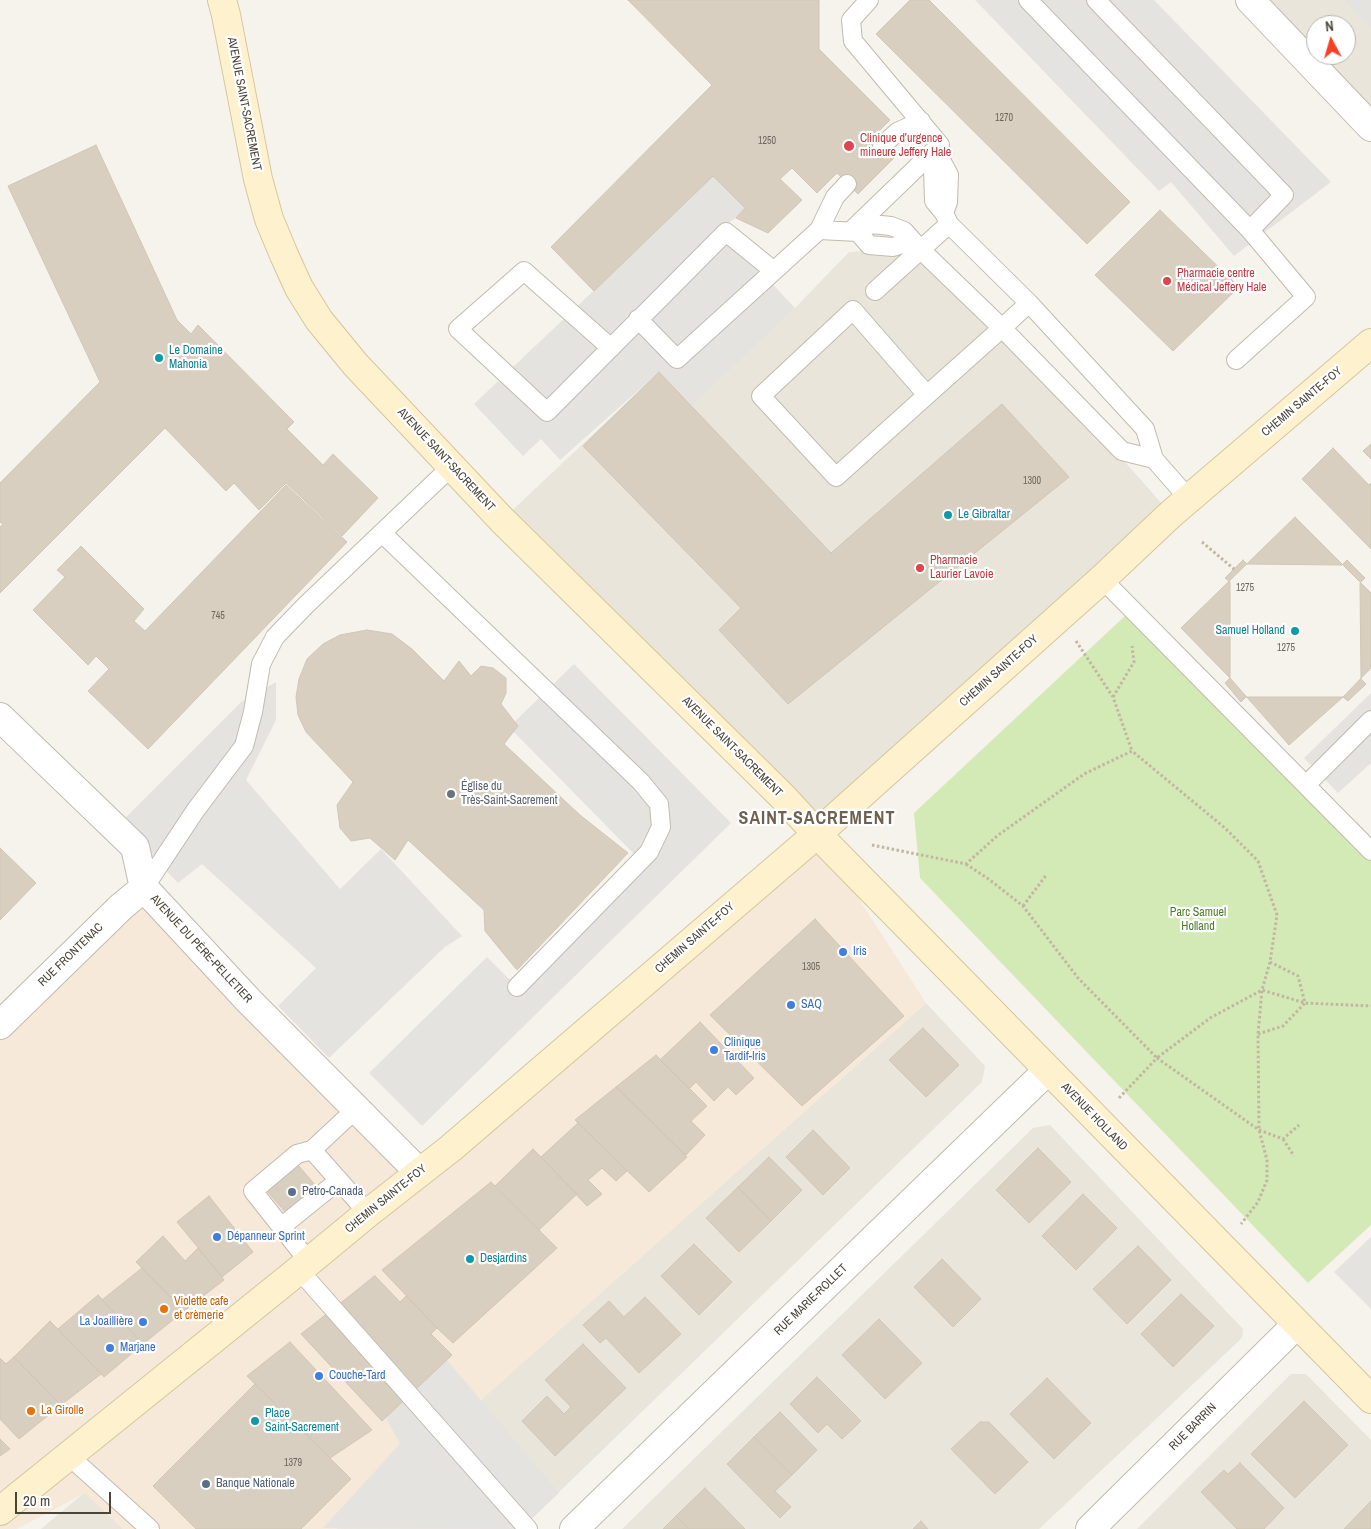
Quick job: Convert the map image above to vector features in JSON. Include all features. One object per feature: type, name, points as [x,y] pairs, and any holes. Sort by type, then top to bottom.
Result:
[{"type":"main road","name":"AVENUE SAINT-SACREMENT","points":[[222,0],[258,178],[267,211],[299,288],[319,320],[355,364],[502,520],[783,797],[817,834]]},
{"type":"main road","name":"CHEMIN SAINTE-FOY","points":[[0,1511],[451,1148],[817,834],[1189,499],[1371,343]]},
{"type":"main road","name":"AVENUE HOLLAND","points":[[817,834],[1371,1399]]},
{"type":"street","points":[[1250,0],[1371,126]]},
{"type":"street","name":"AVENUE DU PÈRE-PELLETIER","points":[[0,717],[135,847],[144,888],[249,1001],[419,1172]]},
{"type":"street","name":"RUE FRONTENAC","points":[[0,1025],[122,906],[144,888]]},
{"type":"street","name":"RUE MARIE-ROLLET","points":[[574,1529],[1048,1070]]},
{"type":"street","name":"RUE BARRIN","points":[[1090,1529],[1297,1324]]},
{"type":"lane","points":[[869,0],[851,20],[853,41],[921,121],[940,152],[934,170],[934,202],[1145,429],[1154,458],[1189,499]]},
{"type":"lane","points":[[1028,0],[1250,230],[1306,297],[1236,360]]},
{"type":"lane","points":[[1096,0],[1284,196],[1250,230]]},
{"type":"lane","points":[[882,146],[897,132],[921,121]]},
{"type":"lane","points":[[854,232],[940,152]]},
{"type":"lane","points":[[638,320],[677,358],[819,230],[835,197],[847,184]]},
{"type":"lane","points":[[875,291],[916,245],[947,218]]},
{"type":"lane","points":[[819,230],[854,232],[869,245],[893,247],[916,245],[1002,328],[1122,451],[1154,458]]},
{"type":"lane","points":[[611,348],[524,270],[458,329],[547,412],[611,348],[638,320],[726,232],[774,271]]},
{"type":"lane","points":[[928,395],[853,310],[761,396],[836,477],[928,395],[1029,303]]},
{"type":"lane","points":[[144,888],[195,811],[244,746],[253,712],[261,664],[275,637],[452,466]]},
{"type":"lane","points":[[382,533],[641,782],[659,804],[661,827],[649,852],[517,987]]},
{"type":"lane","points":[[1102,579],[1371,851]]},
{"type":"lane","points":[[1306,785],[1371,720]]},
{"type":"lane","points":[[356,1109],[312,1150],[298,1154],[253,1191],[282,1227],[304,1266],[528,1529]]},
{"type":"lane","points":[[312,1150],[368,1213]]},
{"type":"lane","points":[[282,1227],[338,1181]]},
{"type":"lane","points":[[69,1456],[150,1529]]},
{"type":"path","points":[[1202,542],[1234,569]]},
{"type":"path","points":[[1113,697],[1134,662],[1129,606]]},
{"type":"path","points":[[1060,616],[1113,697],[1132,751],[1225,828],[1258,861],[1277,915],[1270,962],[1262,990],[1258,1034],[1260,1130],[1267,1160],[1266,1180],[1258,1202],[1222,1248]]},
{"type":"path","points":[[966,864],[997,836],[1084,774],[1132,751]]},
{"type":"path","points":[[864,844],[966,864],[990,880],[1023,906],[1078,978],[1157,1058],[1260,1130],[1283,1139],[1294,1156]]},
{"type":"path","points":[[1023,906],[1047,874]]},
{"type":"path","points":[[1270,962],[1298,976],[1305,1003]]},
{"type":"path","points":[[1098,1120],[1157,1058],[1210,1018],[1262,990],[1305,1003],[1371,1006]]},
{"type":"path","points":[[1258,1034],[1283,1026],[1305,1003]]},
{"type":"path","points":[[1283,1139],[1298,1125]]},
{"type":"shaded area","points":[[975,0],[1154,0],[1331,182],[1234,256],[1171,182],[1159,191]]},
{"type":"shaded area","points":[[1250,0],[1371,0],[1371,127],[1312,65],[1356,65],[1356,15],[1306,15],[1306,59]]},
{"type":"shaded area","points":[[1345,0],[1371,0],[1371,28]]},
{"type":"shaded area","points":[[713,176],[745,208],[736,218],[720,228],[795,308],[692,405],[659,372],[560,460],[541,439],[523,456],[474,404]]},
{"type":"shaded area","name":"Le Gibraltar","points":[[915,248],[1034,359],[1171,514],[817,834],[502,520],[659,372],[692,404],[795,308],[849,252]]},
{"type":"shaded area","points":[[574,664],[731,823],[422,1126],[369,1073],[487,957],[510,980],[636,856],[509,727]]},
{"type":"shaded area","points":[[276,682],[276,720],[246,780],[340,889],[381,849],[462,936],[445,947],[329,1058],[278,1006],[316,968],[202,864],[178,883],[120,823],[241,702]]},
{"type":"shaded area","points":[[1371,693],[1371,763],[1338,793],[1304,758]]},
{"type":"shaded area","points":[[817,834],[926,1003],[336,1529],[123,1529],[85,1493],[17,1529],[0,1529],[0,1020],[144,888],[419,1172]]},
{"type":"shaded area","points":[[926,1003],[985,1066],[982,1082],[521,1529],[336,1529]]},
{"type":"shaded area","points":[[1050,1125],[1243,1329],[1242,1338],[1039,1529],[622,1529],[1033,1128]]},
{"type":"shaded area","points":[[1371,1237],[1371,1309],[1334,1272]]},
{"type":"shaded area","points":[[373,1275],[559,1493],[521,1529],[323,1528],[400,1444],[385,1416],[314,1328]]},
{"type":"shaded area","points":[[1291,1374],[1306,1374],[1371,1440],[1371,1529],[1137,1529]]},
{"type":"shaded area","points":[[85,1492],[123,1529],[41,1529]]},
{"type":"green space","name":"Parc Samuel Holland","points":[[1126,615],[1371,846],[1371,1225],[1308,1283],[920,878],[914,813]]},
{"type":"building","points":[[628,0],[819,0],[819,49],[890,120],[873,137],[894,158],[858,194],[837,173],[817,193],[792,168],[780,179],[802,200],[768,233],[736,218],[745,208],[713,176],[594,291],[551,247],[712,85]]},
{"type":"building","points":[[910,0],[929,0],[1130,202],[1087,244],[876,34]]},
{"type":"building","name":"Le Domaine Mahonia","points":[[96,145],[177,320],[191,334],[198,325],[294,422],[287,429],[323,465],[333,454],[378,498],[342,536],[286,483],[259,510],[234,483],[226,491],[165,428],[0,593],[0,527],[3,524],[0,522],[0,483],[100,382],[8,186]]},
{"type":"building","name":"Pharmacie centre Médical Jeffery Hale","points":[[1160,210],[1239,287],[1173,351],[1095,275]]},
{"type":"building","name":"Le Gibraltar","points":[[659,372],[831,553],[1002,404],[1069,477],[788,704],[719,630],[741,608],[583,446]]},
{"type":"building","points":[[1371,444],[1371,459],[1363,451]]},
{"type":"building","points":[[1333,448],[1369,485],[1371,483],[1371,549],[1302,479]]},
{"type":"building","points":[[286,485],[347,542],[148,749],[88,691],[109,669],[96,656],[88,665],[33,610],[65,577],[57,570],[81,546],[144,609],[134,621],[145,631]]},
{"type":"building","name":"Samuel Holland","points":[[1295,517],[1371,593],[1371,668],[1343,697],[1289,745],[1230,678],[1181,628]]},
{"type":"building","name":"Samuel Holland","points":[[1243,560],[1247,564],[1342,565],[1347,560],[1365,578],[1360,583],[1361,679],[1366,684],[1348,701],[1343,697],[1246,697],[1241,702],[1225,683],[1230,678],[1230,582],[1225,578]]},
{"type":"building","name":"Église du Très-Saint-Sacrement","points":[[367,630],[392,634],[412,649],[444,681],[459,661],[471,676],[481,666],[493,668],[506,678],[506,693],[501,704],[518,726],[504,744],[580,815],[628,853],[517,970],[485,931],[484,910],[408,840],[395,860],[370,838],[351,841],[340,828],[337,805],[353,782],[306,732],[298,715],[296,697],[299,679],[307,659],[323,644],[340,635]]},
{"type":"building","points":[[0,848],[36,883],[0,920]]},
{"type":"building","points":[[815,919],[904,1016],[802,1106],[710,1015]]},
{"type":"building","points":[[700,1022],[754,1078],[736,1095],[728,1087],[714,1101],[696,1082],[689,1089],[660,1060]]},
{"type":"building","points":[[923,1028],[959,1065],[926,1097],[889,1060]]},
{"type":"building","points":[[656,1055],[707,1106],[691,1121],[705,1135],[686,1155],[616,1087]]},
{"type":"building","points":[[616,1087],[687,1157],[649,1192],[575,1120]]},
{"type":"building","points":[[578,1123],[627,1171],[616,1181],[602,1168],[588,1180],[602,1194],[587,1206],[541,1157]]},
{"type":"building","points":[[813,1130],[850,1168],[823,1195],[786,1157]]},
{"type":"building","points":[[1038,1148],[1071,1182],[1029,1223],[996,1190]]},
{"type":"building","points":[[533,1149],[577,1194],[539,1230],[495,1186]]},
{"type":"building","points":[[769,1157],[802,1190],[771,1221],[738,1187]]},
{"type":"building","points":[[297,1164],[317,1187],[287,1214],[267,1191]]},
{"type":"building","name":"Desjardins","points":[[491,1182],[557,1248],[453,1343],[382,1270]]},
{"type":"building","points":[[738,1187],[771,1221],[739,1252],[706,1218]]},
{"type":"building","points":[[1083,1194],[1117,1228],[1076,1270],[1042,1236]]},
{"type":"building","points":[[209,1196],[253,1252],[222,1277],[177,1222]]},
{"type":"building","points":[[163,1236],[185,1261],[198,1248],[224,1280],[184,1311],[136,1262]]},
{"type":"building","points":[[694,1244],[732,1282],[699,1315],[661,1276]]},
{"type":"building","points":[[1138,1246],[1171,1280],[1127,1324],[1093,1289]]},
{"type":"building","points":[[942,1259],[981,1299],[953,1327],[914,1287]]},
{"type":"building","points":[[142,1268],[184,1311],[143,1344],[102,1300]]},
{"type":"building","points":[[375,1276],[400,1302],[406,1296],[437,1328],[431,1334],[452,1355],[382,1421],[301,1334]]},
{"type":"building","points":[[1181,1294],[1214,1326],[1173,1367],[1141,1334]]},
{"type":"building","points":[[98,1295],[143,1344],[104,1377],[58,1329]]},
{"type":"building","points":[[645,1297],[681,1334],[639,1373],[606,1338],[600,1343],[583,1325],[609,1301],[624,1317]]},
{"type":"building","points":[[879,1319],[922,1363],[885,1399],[842,1355]]},
{"type":"building","points":[[50,1321],[101,1374],[61,1405],[14,1357]]},
{"type":"building","points":[[290,1342],[372,1430],[330,1458],[247,1376]]},
{"type":"building","points":[[583,1344],[626,1388],[555,1456],[522,1421],[547,1396],[564,1414],[571,1407],[545,1380]]},
{"type":"building","points":[[14,1357],[61,1405],[19,1439],[0,1419],[0,1358],[6,1364]]},
{"type":"building","points":[[817,1377],[861,1421],[842,1439],[827,1424],[818,1433],[790,1404]]},
{"type":"building","points":[[1047,1378],[1091,1423],[1054,1459],[1010,1414]]},
{"type":"building","name":"Place Saint-Sacrement","points":[[255,1384],[351,1479],[301,1529],[196,1529],[153,1486]]},
{"type":"building","points":[[1304,1401],[1348,1445],[1295,1498],[1251,1454]]},
{"type":"building","points":[[780,1412],[817,1450],[792,1475],[754,1437]]},
{"type":"building","points":[[980,1422],[989,1422],[1028,1462],[995,1494],[951,1449]]},
{"type":"building","points":[[754,1437],[792,1475],[775,1491],[791,1507],[780,1518],[727,1464]]},
{"type":"building","points":[[0,1439],[10,1449],[0,1456]]},
{"type":"building","points":[[1240,1463],[1284,1508],[1264,1529],[1237,1529],[1201,1492],[1224,1470],[1228,1474]]},
{"type":"building","points":[[705,1488],[745,1529],[689,1529],[676,1516]]},
{"type":"building","points":[[1371,1501],[1371,1529],[1344,1529]]},
{"type":"building","points":[[676,1516],[689,1529],[663,1529]]},
{"type":"building","points":[[921,1521],[928,1529],[913,1529]]},
{"type":"place","name":"Clinique d’urgence mineure Jeffery Hale","points":[[849,146]]},
{"type":"place","name":"Pharmacie centre Médical Jeffery Hale","points":[[1167,281]]},
{"type":"place","name":"Le Domaine Mahonia","points":[[159,358]]},
{"type":"place","name":"Le Gibraltar","points":[[948,515]]},
{"type":"place","name":"Pharmacie Laurier Lavoie","points":[[920,568]]},
{"type":"place","name":"Samuel Holland","points":[[1295,631]]},
{"type":"place","name":"Église du Très-Saint-Sacrement","points":[[451,794]]},
{"type":"place","name":"Iris","points":[[843,952]]},
{"type":"place","name":"SAQ","points":[[791,1005]]},
{"type":"place","name":"Clinique Tardif-Iris","points":[[714,1050]]},
{"type":"place","name":"Petro-Canada","points":[[292,1192]]},
{"type":"place","name":"Dépanneur Sprint","points":[[217,1237]]},
{"type":"place","name":"Desjardins","points":[[470,1259]]},
{"type":"place","name":"Violette cafe et crèmerie","points":[[164,1309]]},
{"type":"place","name":"La Joaillière","points":[[143,1322]]},
{"type":"place","name":"Marjane","points":[[110,1348]]},
{"type":"place","name":"Couche-Tard","points":[[319,1376]]},
{"type":"place","name":"La Girolle","points":[[31,1411]]},
{"type":"place","name":"Place Saint-Sacrement","points":[[255,1421]]},
{"type":"place","name":"Banque Nationale","points":[[206,1484]]},
{"type":"district","name":"SAINT-SACREMENT","points":[[817,819]]}]
